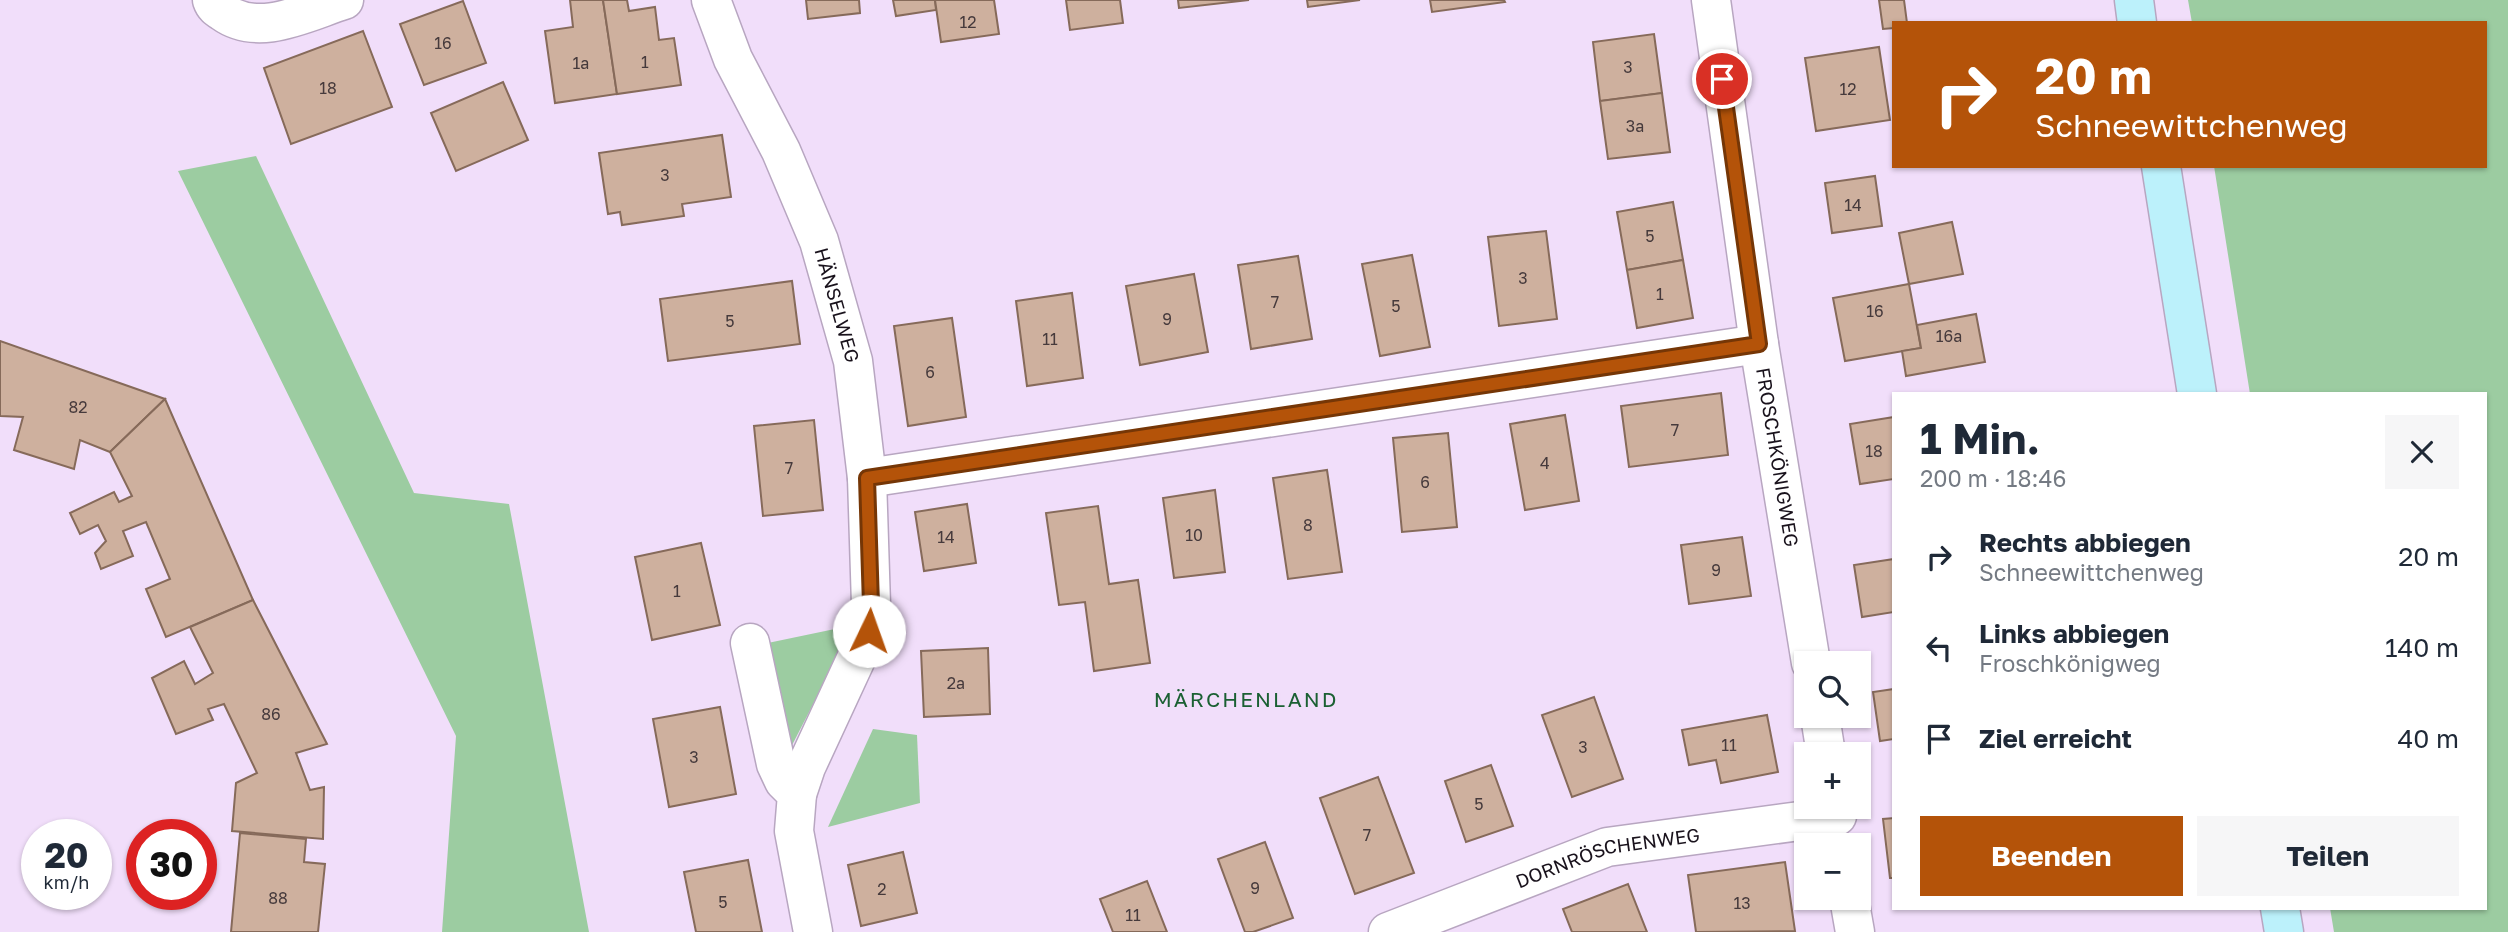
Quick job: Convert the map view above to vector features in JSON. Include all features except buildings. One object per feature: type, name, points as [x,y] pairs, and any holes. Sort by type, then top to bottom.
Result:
[{"type":"main road","points":[[2134,0],[2137,21]]},
{"type":"main road","points":[[2161,168],[2197,392]]},
{"type":"main road","points":[[2280,910],[2284,932]]},
{"type":"street","points":[[212,0],[214,6],[229,17],[249,24],[270,23],[344,0]]},
{"type":"street","name":"HÄNSELWEG","points":[[711,0],[733,59],[781,150],[819,241],[853,361],[867,478],[871,605],[869,631],[806,767],[797,794]]},
{"type":"street","name":"FROSCHKÖNIGWEG","points":[[1711,0],[1759,344],[1809,651]]},
{"type":"street","points":[[867,478],[1759,344]]},
{"type":"street","points":[[750,643],[776,764],[784,781],[797,794],[794,831],[813,932]]},
{"type":"street","name":"DORNRÖSCHENWEG","points":[[1388,932],[1607,848],[1838,823]]},
{"type":"street","points":[[1851,910],[1855,932]]},
{"type":"green space","points":[[2188,0],[2508,0],[2508,932],[2334,932],[2330,910],[2487,910],[2487,392],[2250,392],[2214,168],[2487,168],[2487,21],[2192,21]]},
{"type":"green space","points":[[256,156],[414,493],[509,504],[589,932],[442,932],[456,736],[178,171]]},
{"type":"green space","points":[[854,625],[789,751],[763,644]]},
{"type":"green space","points":[[873,729],[917,735],[920,803],[828,827]]},
{"type":"district","name":"MÄRCHENLAND","points":[[1246,700]]},
{"type":"route","points":[[869,631],[871,605],[867,478],[1759,344],[1722,79]]}]
